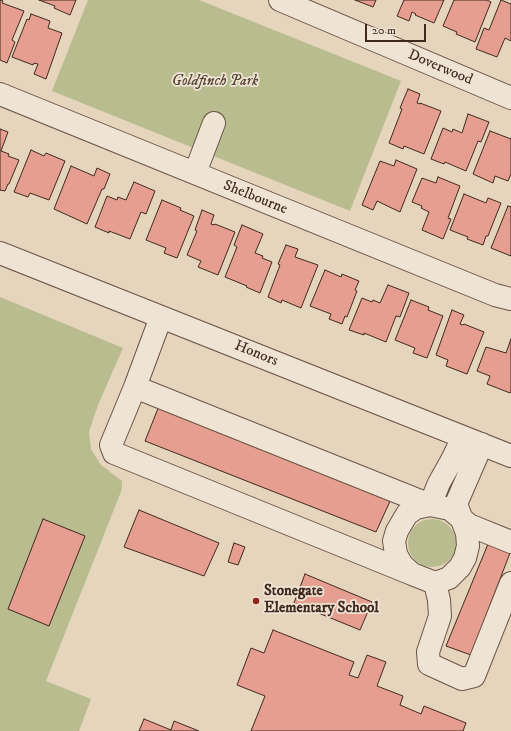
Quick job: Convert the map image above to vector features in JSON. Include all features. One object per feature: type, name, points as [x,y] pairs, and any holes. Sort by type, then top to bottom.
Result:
[{"type":"street","name":"Doverwood","points":[[280,0],[511,98]]},
{"type":"street","name":"Shelbourne","points":[[0,94],[488,292],[511,299]]},
{"type":"street","points":[[195,173],[214,123]]},
{"type":"street","name":"Honors","points":[[0,253],[511,456]]},
{"type":"street","points":[[161,317],[135,387],[111,445],[114,453],[435,583],[449,578],[460,568],[465,558],[468,546],[467,533],[456,504],[472,440]]},
{"type":"street","points":[[135,387],[430,505],[450,509],[469,525],[511,542]]},
{"type":"street","points":[[430,505],[439,483],[453,458],[472,440]]},
{"type":"street","points":[[412,574],[402,565],[396,554],[394,541],[397,531],[407,514],[416,508],[430,505]]},
{"type":"street","points":[[435,583],[439,600],[440,616],[428,652],[429,664],[462,679],[474,676],[511,583]]},
{"type":"green space","name":"Goldfinch Park","points":[[88,0],[199,0],[401,81],[350,211],[52,91]]},
{"type":"green space","points":[[0,297],[123,348],[98,405],[89,432],[91,449],[101,465],[122,481],[122,489],[46,681],[91,699],[79,731],[0,731]]},
{"type":"green space","points":[[432,519],[441,521],[449,526],[454,534],[456,543],[454,552],[449,560],[441,565],[432,567],[423,565],[415,560],[410,552],[408,543],[410,534],[415,526],[423,521]]},
{"type":"building","points":[[0,0],[3,1],[2,3],[24,11],[12,40],[15,42],[7,63],[0,60]]},
{"type":"building","points":[[39,0],[76,0],[70,15],[54,8],[55,6]]},
{"type":"building","points":[[355,0],[376,0],[373,7]]},
{"type":"building","points":[[404,0],[444,0],[434,23],[415,15],[416,14],[412,12],[409,21],[397,16]]},
{"type":"building","points":[[454,0],[487,0],[491,2],[475,42],[456,34],[457,32],[443,26]]},
{"type":"building","points":[[501,0],[511,4],[511,41],[505,38],[497,57],[476,49],[484,28],[489,30]]},
{"type":"building","points":[[31,14],[50,21],[48,28],[62,33],[46,79],[34,74],[38,64],[34,63],[33,65],[12,57],[27,19],[29,20]]},
{"type":"building","points":[[408,89],[420,94],[417,103],[441,111],[424,154],[404,146],[403,149],[389,143],[402,109],[400,108]]},
{"type":"building","points":[[468,114],[489,122],[481,142],[478,141],[466,171],[445,162],[444,164],[431,159],[443,128],[452,132],[453,129],[462,133]]},
{"type":"building","points":[[0,129],[8,132],[1,151],[9,154],[8,156],[19,160],[5,191],[0,190]]},
{"type":"building","points":[[490,131],[511,139],[511,174],[508,181],[495,176],[493,183],[473,174]]},
{"type":"building","points":[[31,150],[44,156],[46,153],[65,161],[49,200],[30,193],[28,197],[14,192]]},
{"type":"building","points":[[396,160],[417,169],[400,212],[377,201],[373,210],[362,205],[380,161],[394,166]]},
{"type":"building","points":[[71,166],[94,176],[97,168],[110,174],[87,224],[54,209]]},
{"type":"building","points":[[438,177],[460,186],[448,218],[451,219],[443,239],[422,230],[429,212],[421,208],[422,206],[412,202],[422,178],[436,183]]},
{"type":"building","points":[[134,182],[155,191],[146,214],[141,212],[130,239],[95,227],[107,196],[117,200],[118,197],[126,200]]},
{"type":"building","points":[[464,194],[486,203],[488,198],[501,203],[483,245],[450,230]]},
{"type":"building","points":[[162,200],[181,208],[180,210],[194,216],[177,258],[164,253],[166,248],[146,240]]},
{"type":"building","points":[[508,206],[511,207],[511,256],[491,248]]},
{"type":"building","points":[[202,210],[214,215],[211,224],[215,224],[235,232],[218,275],[198,267],[201,261],[187,255],[197,231],[195,230]]},
{"type":"building","points":[[242,225],[263,234],[255,253],[272,262],[260,293],[225,277],[237,247],[234,245]]},
{"type":"building","points":[[286,245],[298,249],[295,257],[318,265],[301,308],[282,300],[281,303],[268,297],[280,265],[278,264]]},
{"type":"building","points":[[325,270],[341,277],[342,274],[359,281],[355,290],[357,291],[347,317],[345,316],[342,324],[329,319],[331,314],[310,306]]},
{"type":"building","points":[[388,285],[409,293],[400,317],[396,316],[386,342],[364,333],[364,335],[349,330],[362,298],[380,303]]},
{"type":"building","points":[[411,300],[429,307],[428,310],[443,316],[427,358],[413,353],[415,348],[395,340]]},
{"type":"building","points":[[452,310],[464,315],[460,324],[464,324],[484,332],[467,374],[446,366],[448,360],[436,355]]},
{"type":"building","points":[[511,339],[510,393],[487,384],[490,376],[477,371],[486,347],[506,353]]},
{"type":"building","points":[[159,406],[391,499],[376,532],[145,441]]},
{"type":"building","points":[[139,510],[219,543],[204,576],[124,547]]},
{"type":"building","points":[[43,519],[85,536],[49,626],[8,609]]},
{"type":"building","points":[[234,543],[245,547],[238,565],[228,562]]},
{"type":"building","points":[[488,544],[510,553],[471,655],[446,646]]},
{"type":"building","points":[[305,574],[372,602],[360,630],[294,603]]},
{"type":"building","points":[[273,630],[354,662],[349,675],[358,678],[367,655],[386,662],[377,686],[403,696],[400,705],[421,714],[424,706],[466,723],[463,731],[251,731],[265,696],[237,685],[251,648],[264,653]]},
{"type":"building","points":[[144,719],[171,730],[174,721],[199,731],[139,731]]},
{"type":"place","name":"Stonegate Elementary School","points":[[256,601]]}]
